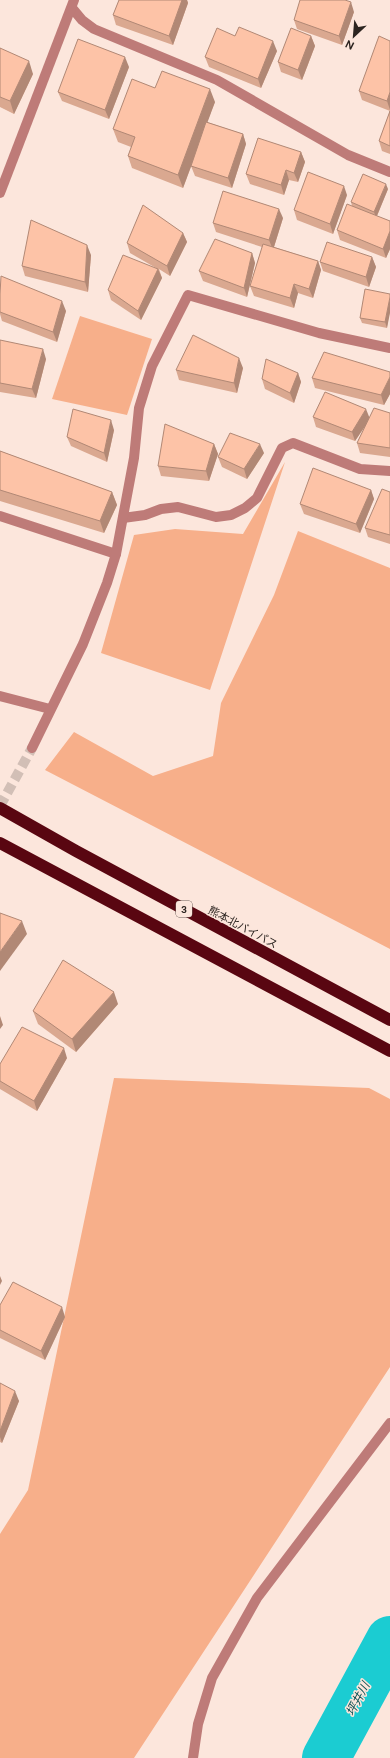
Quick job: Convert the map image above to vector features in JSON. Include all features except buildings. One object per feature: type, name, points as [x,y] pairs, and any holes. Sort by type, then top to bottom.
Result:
[{"type":"highway","name":"熊本北バイパス","points":[[0,808],[369,1010],[390,1020]]},
{"type":"highway","points":[[0,843],[390,1051]]},
{"type":"street","points":[[73,4],[82,20],[94,29],[217,80],[348,155],[390,172]]},
{"type":"street","points":[[0,192],[73,4]]},
{"type":"street","points":[[32,748],[83,644],[107,583],[116,554],[134,458],[139,408],[152,366],[188,295],[319,333],[390,348]]},
{"type":"street","points":[[123,518],[145,515],[161,509],[178,507],[216,517],[231,515],[245,508],[257,498],[282,448],[293,443],[360,469],[390,471]]},
{"type":"street","points":[[0,516],[116,554]]},
{"type":"street","points":[[0,696],[50,709]]},
{"type":"street","points":[[192,1758],[198,1724],[212,1678],[257,1598],[390,1423]]},
{"type":"shaded area","points":[[80,316],[152,339],[127,415],[52,399]]},
{"type":"shaded area","points":[[285,462],[210,690],[101,653],[134,535],[175,529],[243,534]]},
{"type":"shaded area","points":[[298,531],[390,568],[390,949],[45,770],[74,732],[153,776],[213,756],[221,703],[274,595]]},
{"type":"shaded area","points":[[114,1078],[369,1088],[390,1099],[390,1367],[134,1758],[0,1758],[0,1534],[28,1490]]},
{"type":"waterway","name":"坪井川","points":[[326,1758],[390,1640]]},
{"type":"tunnel","points":[[0,806],[32,748]]}]
